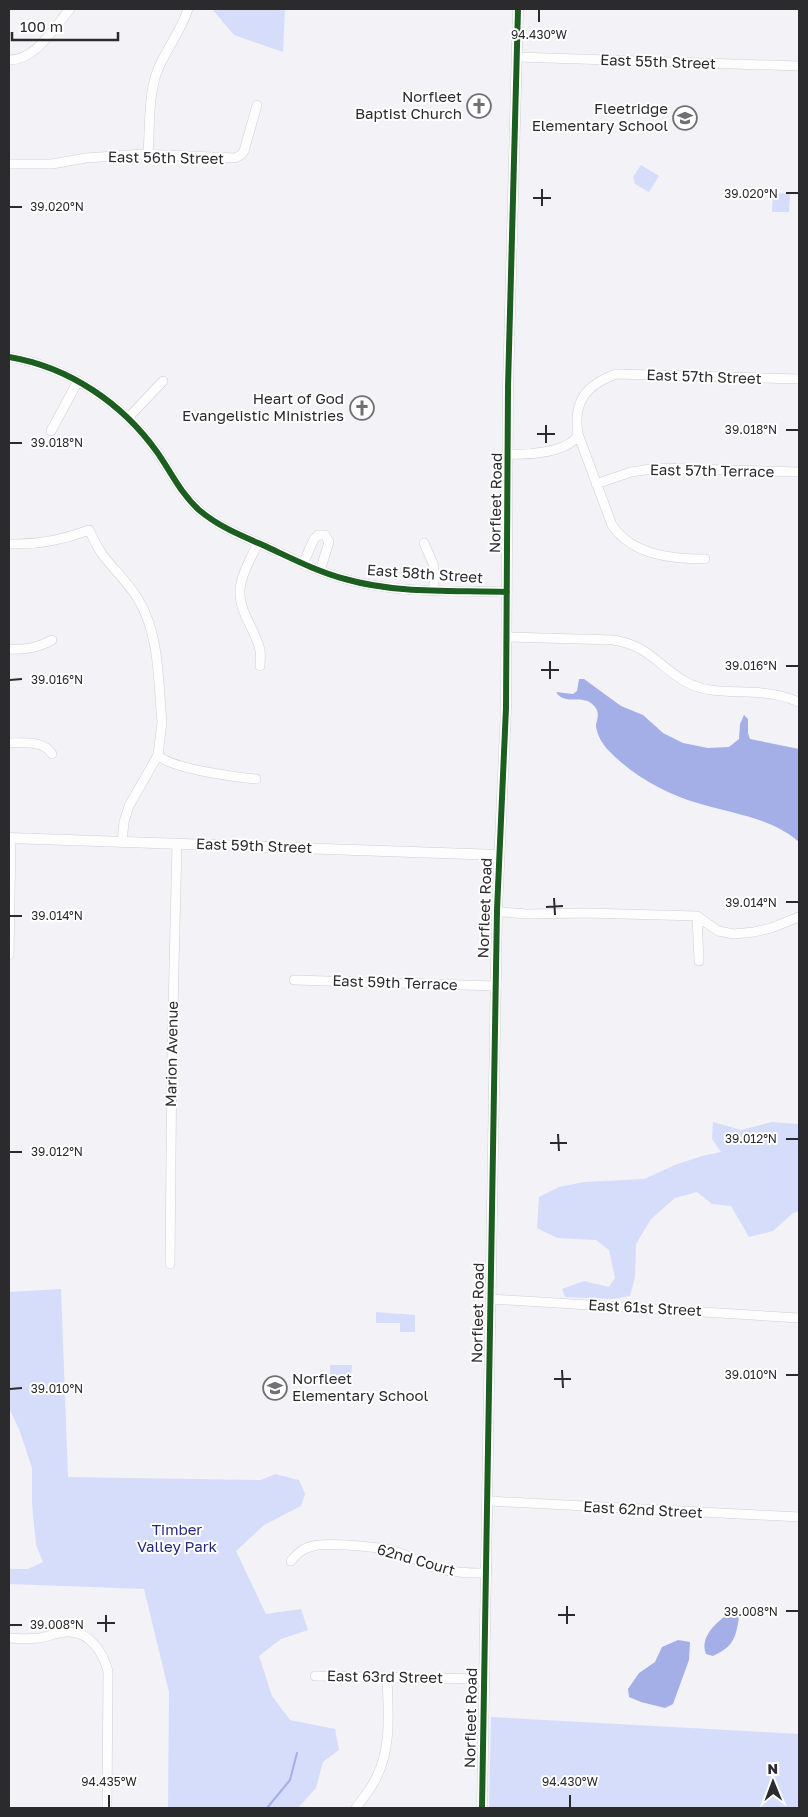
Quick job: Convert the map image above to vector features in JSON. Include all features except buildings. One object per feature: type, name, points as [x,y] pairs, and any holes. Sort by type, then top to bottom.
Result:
[{"type":"street","points":[[9,60],[15,60],[41,44],[70,9]]},
{"type":"street","points":[[148,154],[153,93],[158,69],[184,22],[188,9]]},
{"type":"street","name":"Norfleet Road","points":[[482,1808],[497,910],[506,708],[508,378],[518,9]]},
{"type":"street","name":"East 55th Street","points":[[517,57],[799,66]]},
{"type":"street","name":"East 56th Street","points":[[9,164],[52,164],[86,158],[148,154],[235,158],[241,155],[244,150],[257,105]]},
{"type":"street","points":[[9,357],[57,371],[78,381],[110,402],[149,441],[179,488],[197,508],[219,524],[258,543],[244,574],[240,594],[244,616],[261,653],[260,666]]},
{"type":"street","name":"East 57th Street","points":[[578,434],[576,423],[580,403],[586,392],[599,380],[616,374],[799,379]]},
{"type":"street","points":[[51,430],[78,381]]},
{"type":"street","points":[[128,418],[163,381]]},
{"type":"street","points":[[509,454],[528,455],[550,451],[576,439],[578,434]]},
{"type":"street","points":[[578,434],[612,525],[618,534],[640,549],[663,556],[683,559],[705,559]]},
{"type":"street","name":"East 57th Terrace","points":[[596,484],[631,472],[658,468],[799,472]]},
{"type":"street","points":[[9,544],[48,542],[89,530],[101,553],[138,599],[152,632],[162,722],[158,755],[129,806],[124,822],[122,842]]},
{"type":"street","points":[[302,564],[314,539],[318,535],[325,535],[329,542],[320,571]]},
{"type":"street","name":"East 58th Street","points":[[258,543],[302,564],[346,580],[372,585],[434,590],[507,592]]},
{"type":"street","points":[[424,543],[434,566],[434,590]]},
{"type":"street","points":[[506,637],[626,642],[643,649],[685,682],[714,690],[762,693],[786,697],[799,702]]},
{"type":"street","points":[[9,649],[25,650],[39,647],[52,640]]},
{"type":"street","points":[[9,743],[41,744],[49,748],[52,754]]},
{"type":"street","points":[[158,755],[161,758],[207,772],[256,779]]},
{"type":"street","points":[[9,955],[10,838]]},
{"type":"street","name":"East 59th Street","points":[[10,838],[499,855]]},
{"type":"street","name":"Marion Avenue","points":[[170,1264],[172,1050],[177,844]]},
{"type":"street","points":[[497,910],[527,914],[586,912],[697,916],[718,931],[734,934],[772,928],[799,917]]},
{"type":"street","points":[[697,916],[699,961]]},
{"type":"street","name":"East 59th Terrace","points":[[294,980],[496,986]]},
{"type":"street","name":"East 61st Street","points":[[491,1299],[799,1318]]},
{"type":"street","name":"East 62nd Street","points":[[488,1501],[799,1518]]},
{"type":"street","name":"62nd Court","points":[[291,1561],[301,1550],[315,1545],[377,1547],[395,1551],[425,1565],[442,1570],[465,1573],[486,1572]]},
{"type":"street","points":[[9,1638],[41,1638],[62,1632],[72,1632],[84,1636],[98,1648],[105,1658],[108,1671],[107,1808]]},
{"type":"street","name":"East 63rd Street","points":[[315,1676],[484,1679]]},
{"type":"street","points":[[356,1808],[377,1778],[384,1761],[388,1736],[387,1677]]},
{"type":"green space","points":[[212,9],[285,9],[283,52],[234,35]]},
{"type":"green space","points":[[641,165],[659,176],[649,192],[635,184],[633,177]]},
{"type":"green space","points":[[773,193],[790,194],[789,212],[772,212]]},
{"type":"green space","points":[[713,1122],[741,1130],[772,1122],[799,1124],[799,1211],[793,1213],[773,1231],[749,1237],[731,1206],[712,1204],[697,1192],[675,1198],[651,1219],[636,1244],[635,1277],[630,1296],[613,1299],[565,1297],[562,1289],[584,1281],[609,1287],[615,1278],[609,1250],[596,1240],[557,1238],[537,1228],[539,1197],[559,1187],[584,1182],[644,1179],[675,1165],[721,1152],[712,1139]]},
{"type":"green space","name":"Timber Valley Park","points":[[61,1289],[68,1477],[261,1480],[275,1474],[299,1480],[305,1494],[301,1506],[264,1525],[236,1551],[266,1614],[301,1609],[308,1630],[281,1639],[259,1656],[272,1696],[290,1720],[335,1729],[339,1750],[323,1762],[316,1788],[298,1808],[168,1808],[169,1692],[144,1589],[9,1584],[9,1569],[28,1569],[43,1562],[36,1545],[32,1503],[32,1468],[19,1429],[9,1408],[9,1292]]},
{"type":"green space","points":[[376,1312],[415,1315],[415,1332],[400,1332],[400,1323],[376,1323]]},
{"type":"green space","points":[[330,1365],[352,1365],[351,1377],[330,1377]]},
{"type":"green space","points":[[491,1717],[799,1734],[799,1808],[489,1808]]},
{"type":"water","points":[[579,679],[584,679],[621,706],[643,715],[663,733],[683,743],[708,748],[729,747],[739,739],[740,724],[744,715],[748,719],[750,739],[799,749],[799,842],[777,827],[765,822],[675,795],[650,783],[628,768],[607,749],[600,738],[596,728],[597,709],[586,700],[564,699],[556,692],[573,694],[577,691]]},
{"type":"water","points":[[731,1612],[739,1617],[735,1636],[720,1653],[713,1656],[706,1654],[705,1641],[707,1635],[716,1624]]},
{"type":"water","points":[[678,1640],[690,1642],[689,1660],[673,1704],[665,1708],[629,1697],[628,1689],[639,1673],[655,1662],[662,1647]]},
{"type":"waterway","points":[[267,1808],[290,1780],[297,1753]]},
{"type":"cycle path","points":[[482,1808],[497,910],[506,708],[508,387],[518,9]]},
{"type":"cycle path","points":[[9,357],[53,369],[92,390],[111,403],[143,434],[181,490],[193,504],[215,521],[239,535],[315,569],[365,584],[405,589],[507,592]]},
{"type":"place","name":"Norfleet Baptist Church","points":[[479,106]]},
{"type":"place","name":"Fleetridge Elementary School","points":[[685,118]]},
{"type":"place","name":"Heart of God Evangelistic Ministries","points":[[362,408]]},
{"type":"place","name":"Norfleet Elementary School","points":[[275,1388]]}]
